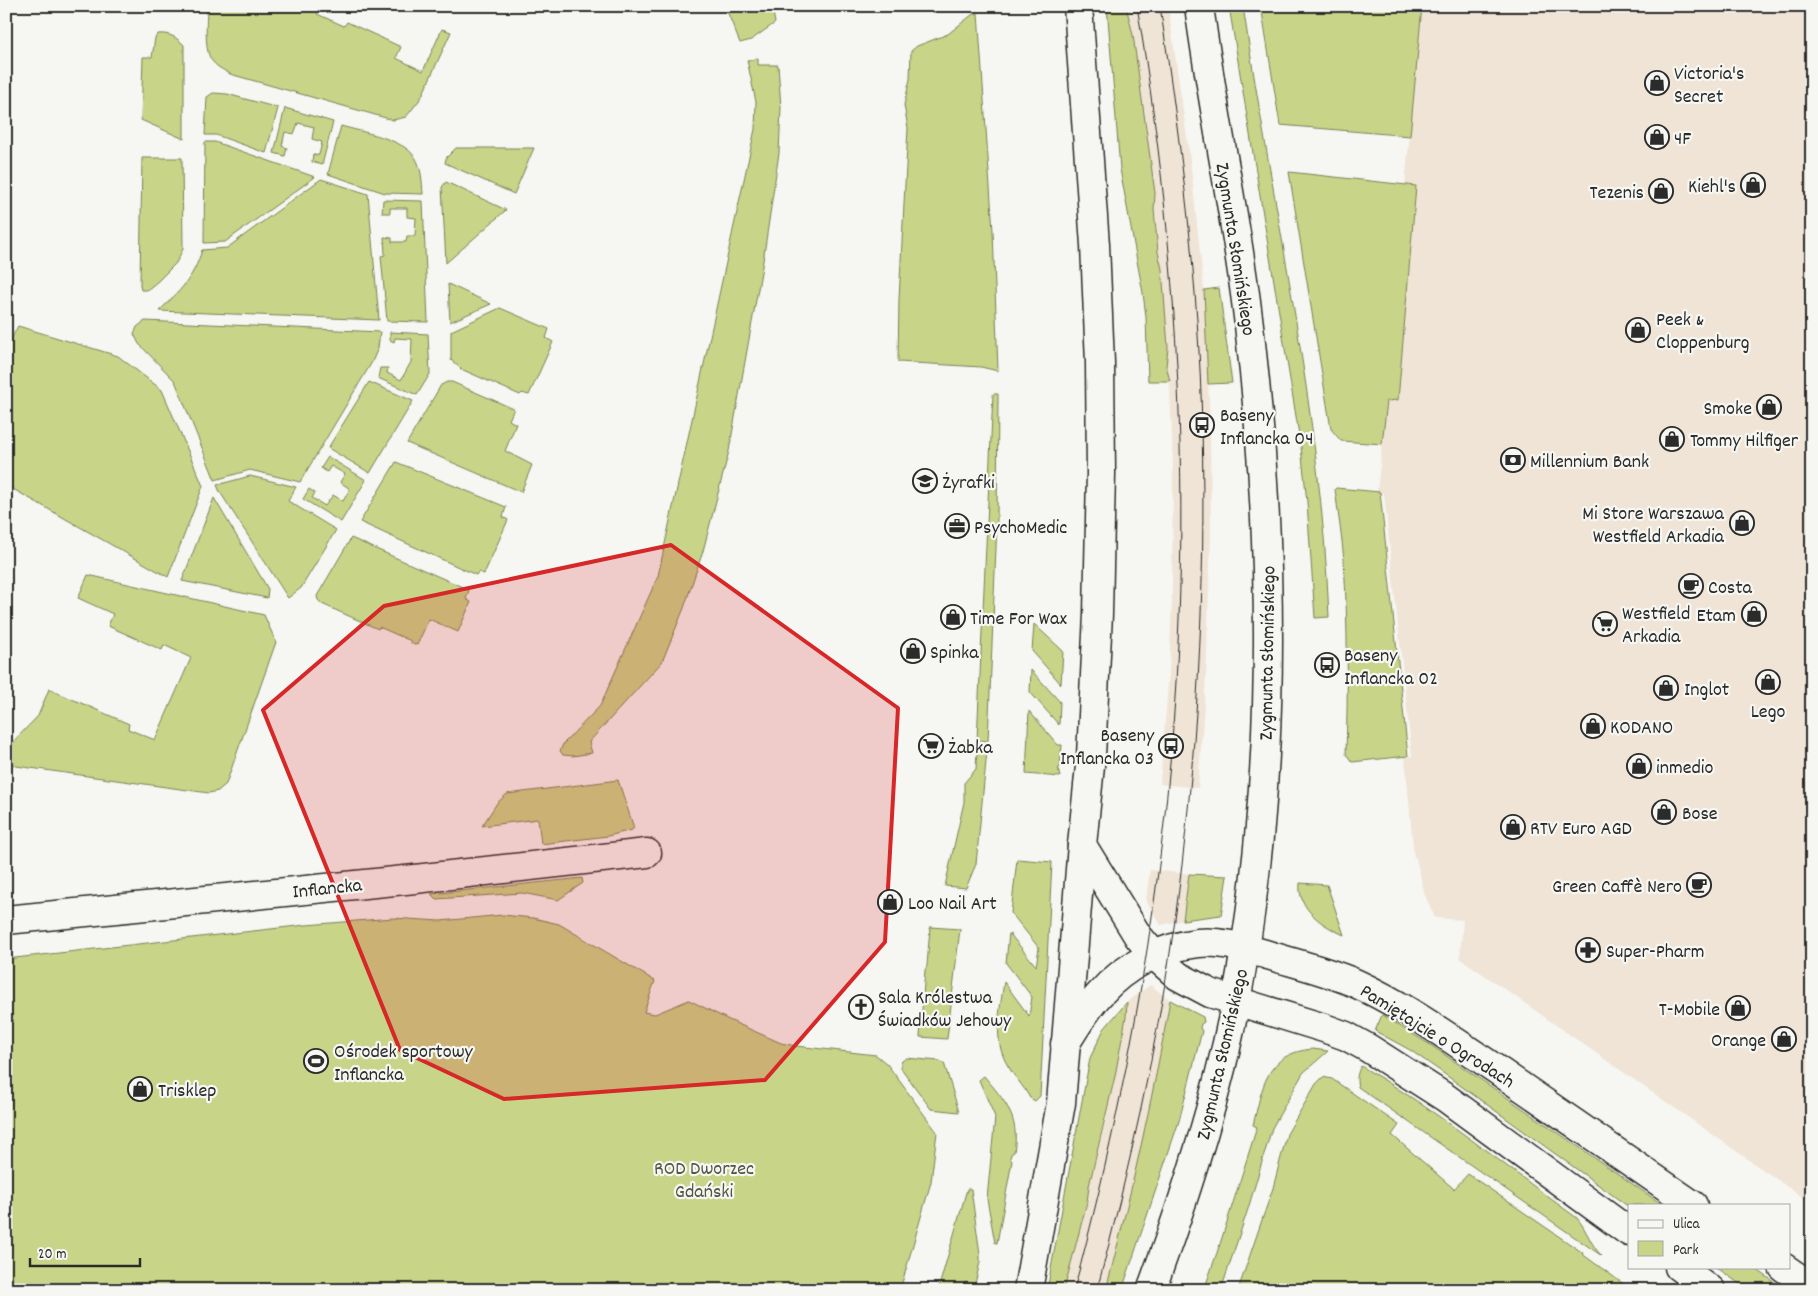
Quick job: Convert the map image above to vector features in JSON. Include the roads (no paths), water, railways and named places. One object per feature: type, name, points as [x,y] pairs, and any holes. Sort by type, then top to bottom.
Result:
[{"type":"main road","points":[[1028,1290],[1061,1103],[1094,705],[1101,464],[1100,363],[1095,246],[1078,6]]},
{"type":"main road","name":"Zygmunta Słomińskiego","points":[[1152,1290],[1199,1146],[1223,1058],[1236,1000],[1245,949],[1257,850],[1266,729],[1268,650],[1261,440],[1244,289],[1199,6]]},
{"type":"main road","points":[[1082,845],[1138,936],[1154,955],[1178,976],[1210,993],[1346,1036],[1368,1048],[1446,1098],[1628,1231]]},
{"type":"main road","name":"Inflancka","points":[[6,920],[413,879],[647,853]]},
{"type":"main road","name":"Pamiętajcie o Ogrodach","points":[[1066,1044],[1082,1017],[1100,993],[1131,968],[1154,955],[1200,942],[1245,949],[1323,971],[1385,998],[1465,1048],[1692,1204]]},
{"type":"main road","points":[[1680,1268],[1711,1290]]},
{"type":"main road","points":[[1784,1268],[1812,1287]]},
{"type":"tram line","points":[[1074,1290],[1110,1143],[1140,994],[1155,895],[1168,784],[1177,673],[1181,561],[1180,450],[1175,338],[1167,227],[1154,116],[1137,6]]},
{"type":"tram line","points":[[1097,1290],[1141,1110],[1167,973],[1189,803],[1198,678],[1203,552],[1200,374],[1188,216],[1160,6]]},
{"type":"place","name":"Victoria's Secret","points":[[1657,83]]},
{"type":"place","name":"4F","points":[[1657,137]]},
{"type":"place","name":"Kiehl's","points":[[1753,185]]},
{"type":"place","name":"Tezenis","points":[[1661,191]]},
{"type":"place","name":"Peek & Cloppenburg","points":[[1638,330]]},
{"type":"place","name":"Smoke","points":[[1769,407]]},
{"type":"place","name":"Baseny Inflancka 04","points":[[1202,425]]},
{"type":"place","name":"Tommy Hilfiger","points":[[1672,439]]},
{"type":"place","name":"Millennium Bank","points":[[1513,460]]},
{"type":"place","name":"Żyrafki","points":[[925,481]]},
{"type":"place","name":"Mi Store Warszawa Westfield Arkadia","points":[[1742,523]]},
{"type":"place","name":"PsychoMedic","points":[[957,526]]},
{"type":"place","name":"Costa","points":[[1691,586]]},
{"type":"place","name":"Etam","points":[[1754,614]]},
{"type":"place","name":"Time For Wax","points":[[953,617]]},
{"type":"place","name":"Westfield Arkadia","points":[[1605,624]]},
{"type":"place","name":"Spinka","points":[[913,651]]},
{"type":"place","name":"Baseny Inflancka 02","points":[[1327,665]]},
{"type":"place","name":"Lego","points":[[1768,682]]},
{"type":"place","name":"Inglot","points":[[1666,688]]},
{"type":"place","name":"KODANO","points":[[1593,726]]},
{"type":"place","name":"Żabka","points":[[931,746]]},
{"type":"place","name":"Baseny Inflancka 03","points":[[1171,746]]},
{"type":"place","name":"inmedio","points":[[1639,766]]},
{"type":"place","name":"Bose","points":[[1664,812]]},
{"type":"place","name":"RTV Euro AGD","points":[[1513,827]]},
{"type":"place","name":"Green Caffè Nero","points":[[1699,885]]},
{"type":"place","name":"Loo Nail Art","points":[[890,902]]},
{"type":"place","name":"Super-Pharm","points":[[1588,950]]},
{"type":"place","name":"Sala Królestwa Świadków Jehowy","points":[[861,1007]]},
{"type":"place","name":"T-Mobile","points":[[1738,1008]]},
{"type":"place","name":"Orange","points":[[1784,1039]]},
{"type":"place","name":"Ośrodek sportowy Inflancka","points":[[316,1061]]},
{"type":"place","name":"Trisklep","points":[[140,1089]]},
{"type":"park label","name":"ROD Dworzec Gdański","points":[[704,1178]]}]
